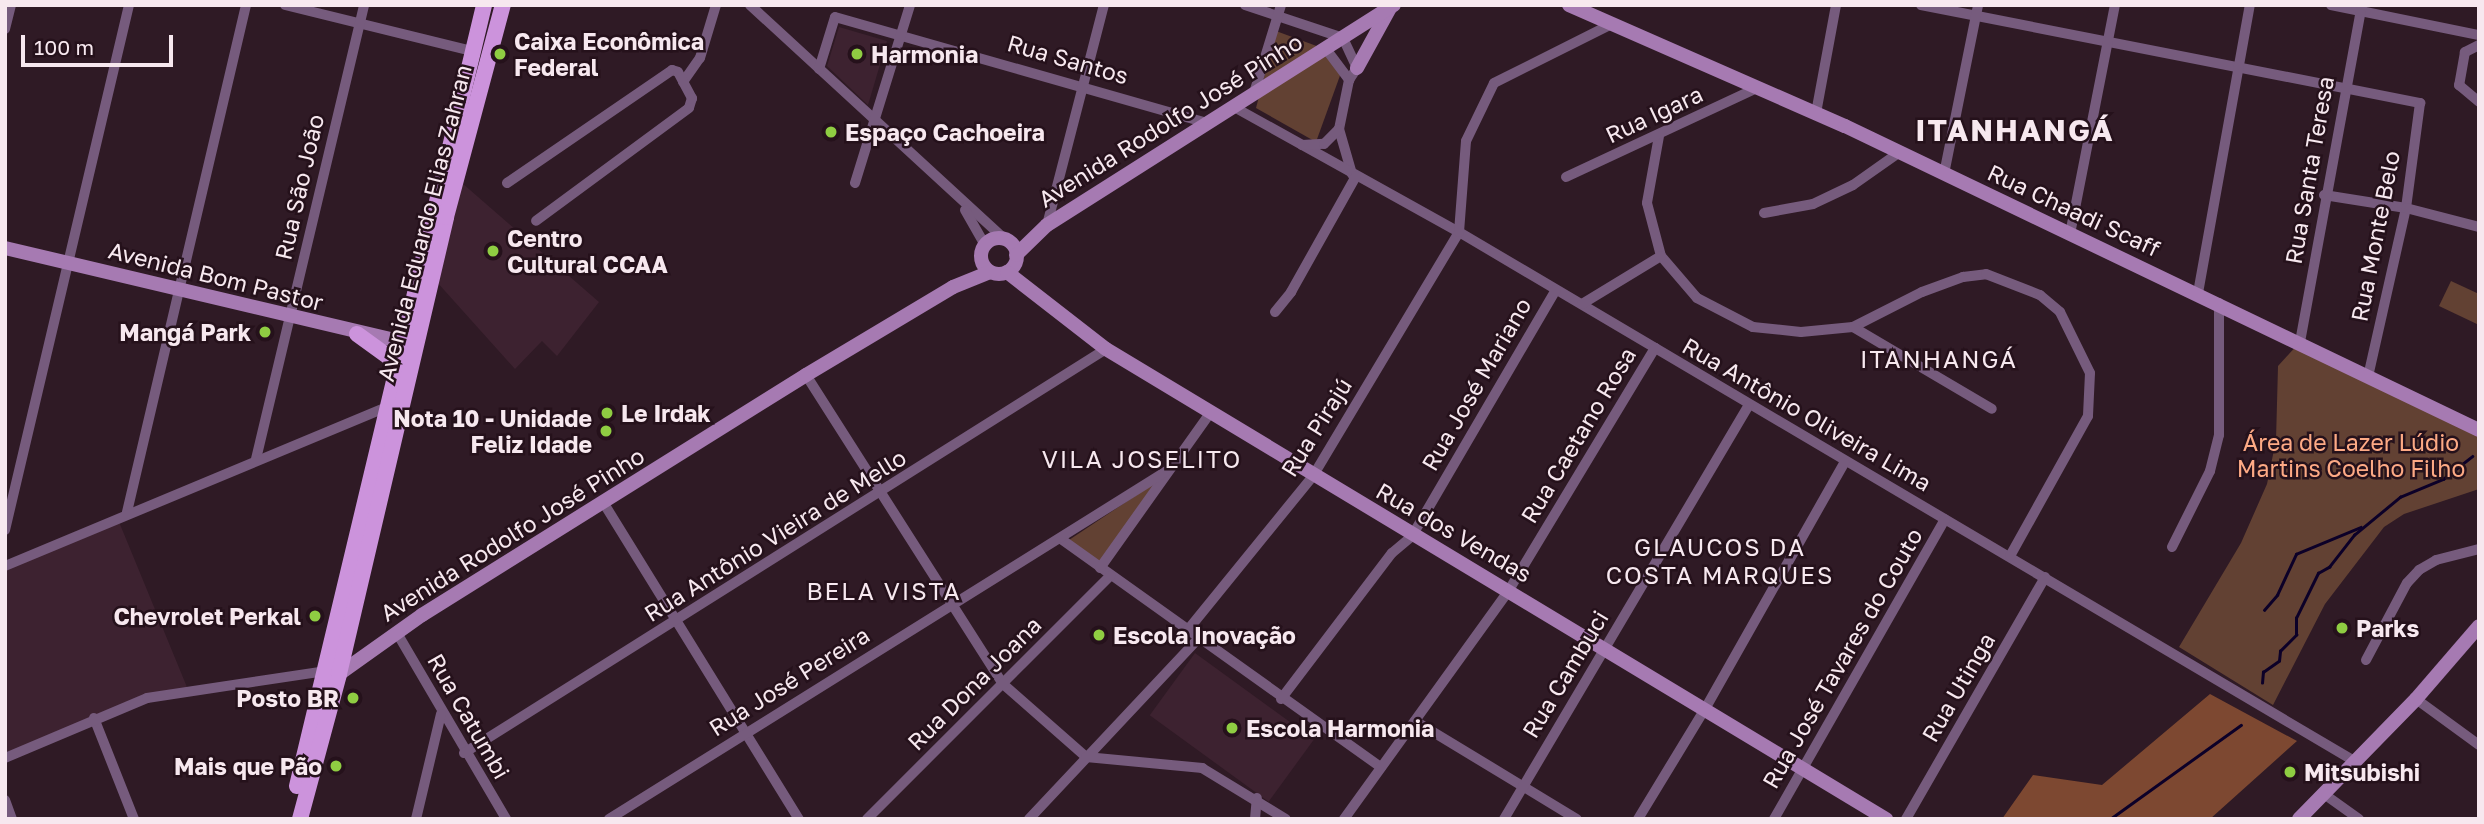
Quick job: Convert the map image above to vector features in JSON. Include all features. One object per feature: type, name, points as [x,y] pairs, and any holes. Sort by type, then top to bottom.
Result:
[{"type":"main road","name":"Avenida Eduardo Elias Zahran","points":[[300,819],[484,5]]},
{"type":"main road","name":"Avenida Eduardo Elias Zahran","points":[[289,819],[334,665],[397,363],[409,343],[503,5]]},
{"type":"main road","points":[[357,334],[397,363]]},
{"type":"street","points":[[5,29],[11,5]]},
{"type":"street","points":[[5,530],[129,5]]},
{"type":"street","points":[[127,512],[246,5]]},
{"type":"street","points":[[285,5],[472,51]]},
{"type":"street","name":"Rua São João","points":[[256,459],[364,5]]},
{"type":"street","points":[[683,82],[700,58],[716,5]]},
{"type":"street","points":[[750,5],[873,122],[1007,241],[1017,255]]},
{"type":"street","points":[[855,183],[910,5]]},
{"type":"street","points":[[953,287],[990,272],[1007,272],[1017,255],[1045,227],[1081,83],[1104,5]]},
{"type":"street","points":[[1245,5],[1280,10],[1343,38],[1353,74]]},
{"type":"street","name":"Rua Chaadi Scaff","points":[[1569,5],[1816,113],[1897,154],[2300,342],[2425,408],[2479,430]]},
{"type":"street","points":[[1816,113],[1836,5]]},
{"type":"street","points":[[1922,5],[1977,10],[2238,69],[2345,86]]},
{"type":"street","points":[[2070,234],[2115,5]]},
{"type":"street","points":[[2197,293],[2250,5]]},
{"type":"street","points":[[2331,5],[2362,8],[2479,34]]},
{"type":"street","points":[[1299,145],[1324,144],[1339,129],[1353,74],[1392,6]]},
{"type":"street","name":"Avenida Rodolfo José Pinho","points":[[1045,227],[1392,6]]},
{"type":"street","name":"Rua Santa Teresa","points":[[2300,342],[2345,86],[2362,8]]},
{"type":"street","points":[[1254,93],[1280,10]]},
{"type":"street","points":[[1944,174],[1977,10]]},
{"type":"street","name":"Rua Santos","points":[[819,69],[835,17],[1081,83],[1207,123]]},
{"type":"street","points":[[1459,232],[1465,141],[1494,83],[1610,25]]},
{"type":"street","points":[[2479,46],[2465,52],[2459,85],[2479,102]]},
{"type":"street","points":[[1325,49],[1353,74]]},
{"type":"street","points":[[507,183],[672,71],[678,72],[692,98],[689,108],[536,220]]},
{"type":"street","name":"Rua Monte Belo","points":[[2345,86],[2420,103],[2406,208],[2368,376]]},
{"type":"street","name":"Rua Igara","points":[[1566,177],[1759,88]]},
{"type":"street","name":"Rua Antônio Oliveira Lima","points":[[1234,107],[1459,232],[1844,463],[2010,556],[2356,762]]},
{"type":"street","points":[[1275,312],[1291,292],[1354,175],[1339,129]]},
{"type":"street","points":[[1659,136],[1647,203],[1661,256],[1697,298],[1753,327],[1801,332],[1853,327],[1922,292],[1963,276],[1986,274],[2031,291],[2060,312],[2090,373],[2088,416],[2081,435],[2010,556]]},
{"type":"street","points":[[1764,213],[1813,204],[1853,185],[1897,154]]},
{"type":"street","points":[[2325,195],[2478,223]]},
{"type":"street","points":[[957,199],[983,250],[990,272]]},
{"type":"street","points":[[953,287],[983,250],[996,239],[1007,241],[1045,227]]},
{"type":"street","name":"Rua Pirajú","points":[[1187,631],[1313,476],[1459,232]]},
{"type":"street","name":"Avenida Bom Pastor","points":[[5,248],[357,334],[409,343]]},
{"type":"street","points":[[1582,304],[1661,256]]},
{"type":"street","name":"Rua dos Vendas","points":[[1007,272],[1107,349],[1412,536],[1510,590],[1603,650],[1886,819]]},
{"type":"street","name":"Avenida Rodolfo José Pinho","points":[[334,665],[383,643],[806,375],[953,287]]},
{"type":"street","name":"Rua José Mariano","points":[[1281,699],[1392,553],[1412,536],[1556,290]]},
{"type":"street","points":[[2172,547],[2210,471],[2219,435],[2219,303]]},
{"type":"street","points":[[1853,327],[1992,409]]},
{"type":"street","name":"Rua Caetano Rosa","points":[[1344,819],[1510,590],[1655,348]]},
{"type":"street","name":"Rua Antônio Vieira de Mello","points":[[464,753],[675,623],[1107,349]]},
{"type":"street","points":[[806,375],[950,607],[1003,684],[1086,757],[1202,768],[1257,798],[1286,819]]},
{"type":"street","name":"Rua Cambuci","points":[[1504,819],[1748,406]]},
{"type":"street","points":[[5,566],[127,512],[387,407]]},
{"type":"street","points":[[1100,568],[1210,413]]},
{"type":"street","points":[[1637,819],[1705,709],[1844,463]]},
{"type":"street","name":"Rua José Pereira","points":[[609,819],[1170,469]]},
{"type":"street","points":[[603,502],[743,733],[799,819]]},
{"type":"street","name":"Rua José Tavares do Couto","points":[[1774,819],[1945,519]]},
{"type":"street","points":[[1061,539],[1281,699],[1381,766]]},
{"type":"street","points":[[2366,660],[2407,583],[2419,570],[2444,557],[2479,549]]},
{"type":"street","name":"Rua Dona Joana","points":[[867,819],[1110,576]]},
{"type":"street","name":"Rua Utinga","points":[[1906,819],[2045,577]]},
{"type":"street","points":[[2300,819],[2417,699],[2479,626]]},
{"type":"street","name":"Rua Catumbi","points":[[397,634],[441,714],[506,819]]},
{"type":"street","points":[[1028,819],[1198,639]]},
{"type":"street","points":[[5,758],[94,718],[147,698],[334,665]]},
{"type":"street","points":[[2417,699],[2479,745]]},
{"type":"street","points":[[416,819],[441,714]]},
{"type":"street","points":[[94,718],[134,819]]},
{"type":"street","points":[[1415,721],[1577,819]]},
{"type":"street","points":[[2324,794],[2359,819]]},
{"type":"street","points":[[1255,819],[1257,798]]},
{"type":"street","points":[[5,800],[12,819]]},
{"type":"shaded area","name":"Harmonia","points":[[839,27],[887,41],[868,105],[827,66]]},
{"type":"shaded area","name":"Centro Cultural CCAA","points":[[462,183],[599,302],[557,356],[542,341],[515,369],[436,281]]},
{"type":"shaded area","points":[[117,517],[189,692],[147,698],[5,758],[5,566]]},
{"type":"shaded area","name":"Escola Harmonia","points":[[1195,653],[1314,739],[1269,802],[1150,715]]},
{"type":"shaded area","points":[[2210,694],[2297,741],[2210,819],[2002,819],[2033,775],[2102,785]]},
{"type":"green space","points":[[1276,31],[1322,48],[1342,70],[1316,142],[1256,108]]},
{"type":"green space","points":[[2451,281],[2479,294],[2479,325],[2439,306]]},
{"type":"green space","name":"Área de Lazer Lúdio Martins Coelho Filho","points":[[2300,342],[2479,430],[2479,489],[2404,514],[2384,527],[2325,604],[2273,705],[2179,647],[2241,543],[2267,484],[2276,440],[2278,366]]},
{"type":"green space","points":[[1159,480],[1098,564],[1069,540]]},
{"type":"waterway","points":[[2262,683],[2263,672],[2279,661],[2280,651],[2296,635],[2296,618],[2318,573],[2329,567],[2354,535],[2400,497],[2443,479],[2472,456]]},
{"type":"waterway","points":[[2264,610],[2277,595],[2296,554],[2361,527]]},
{"type":"waterway","points":[[2110,819],[2241,725]]},
{"type":"place","name":"Caixa Econômica Federal","points":[[500,54]]},
{"type":"place","name":"Harmonia","points":[[857,54]]},
{"type":"place","name":"Espaço Cachoeira","points":[[831,132]]},
{"type":"place","name":"Centro Cultural CCAA","points":[[493,251]]},
{"type":"place","name":"Mangá Park","points":[[265,332]]},
{"type":"place","name":"Le Irdak","points":[[607,413]]},
{"type":"place","name":"Nota 10 - Unidade Feliz Idade","points":[[606,431]]},
{"type":"place","name":"Chevrolet Perkal","points":[[315,616]]},
{"type":"place","name":"Parks","points":[[2342,628]]},
{"type":"place","name":"Escola Inovação","points":[[1099,635]]},
{"type":"place","name":"Posto BR","points":[[353,698]]},
{"type":"place","name":"Escola Harmonia","points":[[1232,728]]},
{"type":"place","name":"Mais que Pão","points":[[336,766]]},
{"type":"place","name":"Mitsubishi","points":[[2290,772]]},
{"type":"district","name":"ITANHANGÁ","points":[[2015,130]]},
{"type":"district","name":"ITANHANGÁ","points":[[1939,359]]},
{"type":"district","name":"VILA JOSELITO","points":[[1142,459]]},
{"type":"district","name":"GLAUCOS DA COSTA MARQUES","points":[[1720,561]]},
{"type":"district","name":"BELA VISTA","points":[[884,591]]}]
